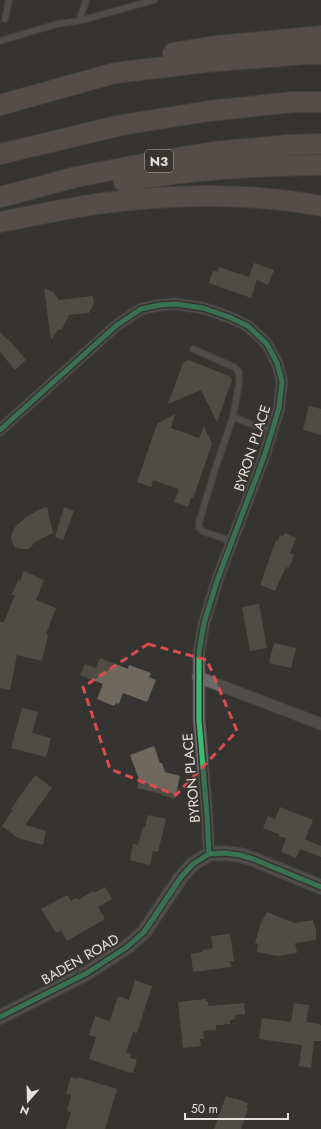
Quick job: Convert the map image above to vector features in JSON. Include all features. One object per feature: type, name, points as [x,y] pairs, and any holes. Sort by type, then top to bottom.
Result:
[{"type":"highway","points":[[115,73],[136,62],[156,55],[217,46],[321,36]]},
{"type":"highway","points":[[0,105],[115,73],[206,62],[321,54]]},
{"type":"highway","points":[[0,154],[122,125],[209,111],[293,102],[321,102]]},
{"type":"highway","name":"N3","points":[[0,198],[76,177],[158,161],[213,152],[289,145],[321,144]]},
{"type":"highway","points":[[0,198],[66,193],[150,176],[219,168],[321,165]]},
{"type":"highway","points":[[0,222],[96,204],[178,197],[242,196],[277,199],[321,206]]},
{"type":"street","name":"BYRON PLACE","points":[[0,430],[117,325],[141,309],[160,305],[176,304],[203,308],[229,317],[248,326],[267,344],[277,363],[282,381],[279,408],[264,457],[218,578],[204,623],[199,652],[199,720],[209,854]]},
{"type":"street","points":[[198,677],[321,724]]},
{"type":"street","name":"BADEN ROAD","points":[[0,1017],[87,973],[127,947],[144,932],[181,877],[193,864],[209,854],[224,852],[240,855],[321,887]]},
{"type":"lane","points":[[4,19],[9,0]]},
{"type":"lane","points":[[79,20],[86,0]]},
{"type":"lane","points":[[0,41],[58,24],[79,20],[154,0]]},
{"type":"lane","points":[[193,350],[234,367],[239,372],[239,384],[233,417],[215,469],[199,523],[200,528],[204,532],[232,541]]},
{"type":"lane","points":[[233,417],[272,432]]},
{"type":"highlighted area","points":[[148,644],[207,660],[237,731],[176,795],[110,769],[83,687]]},
{"type":"building","points":[[254,263],[274,270],[268,285],[257,280],[251,298],[209,283],[213,271],[218,272],[219,267],[249,277]]},
{"type":"building","points":[[44,288],[53,292],[59,300],[93,296],[94,303],[89,313],[69,315],[62,329],[58,330],[51,340]]},
{"type":"building","points":[[0,332],[26,360],[15,370],[0,352]]},
{"type":"building","points":[[188,360],[229,376],[232,380],[217,422],[201,390],[168,404],[183,363]]},
{"type":"building","points":[[309,406],[321,409],[321,435],[303,430]]},
{"type":"building","points":[[175,414],[171,428],[199,438],[204,426],[212,444],[193,498],[191,497],[188,507],[174,502],[179,489],[153,480],[151,487],[137,482],[157,424]]},
{"type":"building","points":[[47,507],[53,533],[35,542],[30,548],[21,549],[15,547],[11,536],[16,526],[38,510]]},
{"type":"building","points":[[64,507],[74,511],[63,540],[55,537]]},
{"type":"building","points":[[285,533],[296,538],[290,553],[294,555],[289,568],[286,567],[275,591],[260,585],[276,540],[278,541],[280,535],[284,536]]},
{"type":"building","points":[[24,571],[44,580],[36,600],[56,608],[46,634],[48,635],[42,661],[17,655],[10,690],[0,688],[0,622],[4,622],[15,595],[12,595],[18,580],[20,581]]},
{"type":"building","points":[[259,604],[267,648],[250,651],[242,607]]},
{"type":"building","points":[[274,643],[296,648],[291,668],[269,663]]},
{"type":"building","points":[[100,658],[128,669],[129,665],[151,673],[149,677],[156,680],[147,702],[123,693],[119,704],[116,703],[114,706],[97,699],[103,684],[80,675],[85,664],[96,668]]},
{"type":"building","points":[[22,708],[38,712],[32,733],[51,738],[46,757],[11,748]]},
{"type":"building","points":[[154,746],[165,772],[180,776],[175,799],[137,788],[139,779],[130,755]]},
{"type":"building","points":[[35,775],[52,788],[25,825],[46,831],[43,845],[18,838],[2,826],[13,810],[11,809]]},
{"type":"building","points":[[280,807],[313,820],[305,839],[321,846],[321,857],[300,849],[296,858],[281,852],[286,838],[263,828],[268,816],[275,819]]},
{"type":"building","points":[[148,815],[166,819],[158,852],[153,851],[150,865],[130,860],[133,844],[138,845]]},
{"type":"building","points":[[105,887],[112,899],[98,907],[105,919],[67,941],[61,930],[56,933],[41,909],[67,895],[71,901],[76,898],[78,900],[93,891],[94,893]]},
{"type":"building","points":[[267,912],[294,923],[313,920],[316,930],[316,940],[295,943],[297,953],[278,956],[257,952],[258,944],[255,943],[261,923]]},
{"type":"building","points":[[230,934],[234,961],[230,961],[231,967],[193,972],[191,954],[203,952],[203,950],[213,948],[211,936]]},
{"type":"building","points":[[135,980],[152,986],[137,1033],[133,1032],[126,1053],[131,1054],[130,1058],[137,1060],[133,1073],[131,1073],[89,1059],[96,1037],[89,1035],[95,1016],[110,1021],[118,996],[129,1000]]},
{"type":"building","points":[[206,999],[206,1001],[208,1001],[208,1006],[244,1003],[245,1014],[235,1015],[235,1019],[230,1020],[230,1024],[216,1025],[216,1030],[203,1031],[204,1039],[200,1039],[201,1046],[183,1048],[178,1002]]},
{"type":"building","points":[[294,1003],[309,1005],[306,1022],[320,1024],[321,1026],[321,1041],[314,1041],[311,1068],[299,1066],[302,1045],[259,1039],[262,1018],[291,1022]]},
{"type":"building","points":[[71,1077],[77,1079],[78,1077],[117,1089],[105,1129],[66,1129],[71,1112],[67,1111],[71,1095],[66,1094]]},
{"type":"building","points":[[226,1096],[248,1103],[246,1108],[248,1108],[241,1129],[214,1129]]},
{"type":"cycle path","points":[[0,430],[117,325],[141,309],[160,305],[176,304],[203,308],[229,317],[248,326],[267,344],[277,363],[282,381],[279,408],[264,457],[218,578],[204,623],[199,652],[199,720],[209,854]]},
{"type":"cycle path","points":[[0,1017],[87,973],[127,947],[144,932],[181,877],[193,864],[209,854],[224,853],[240,855],[321,887]]}]
